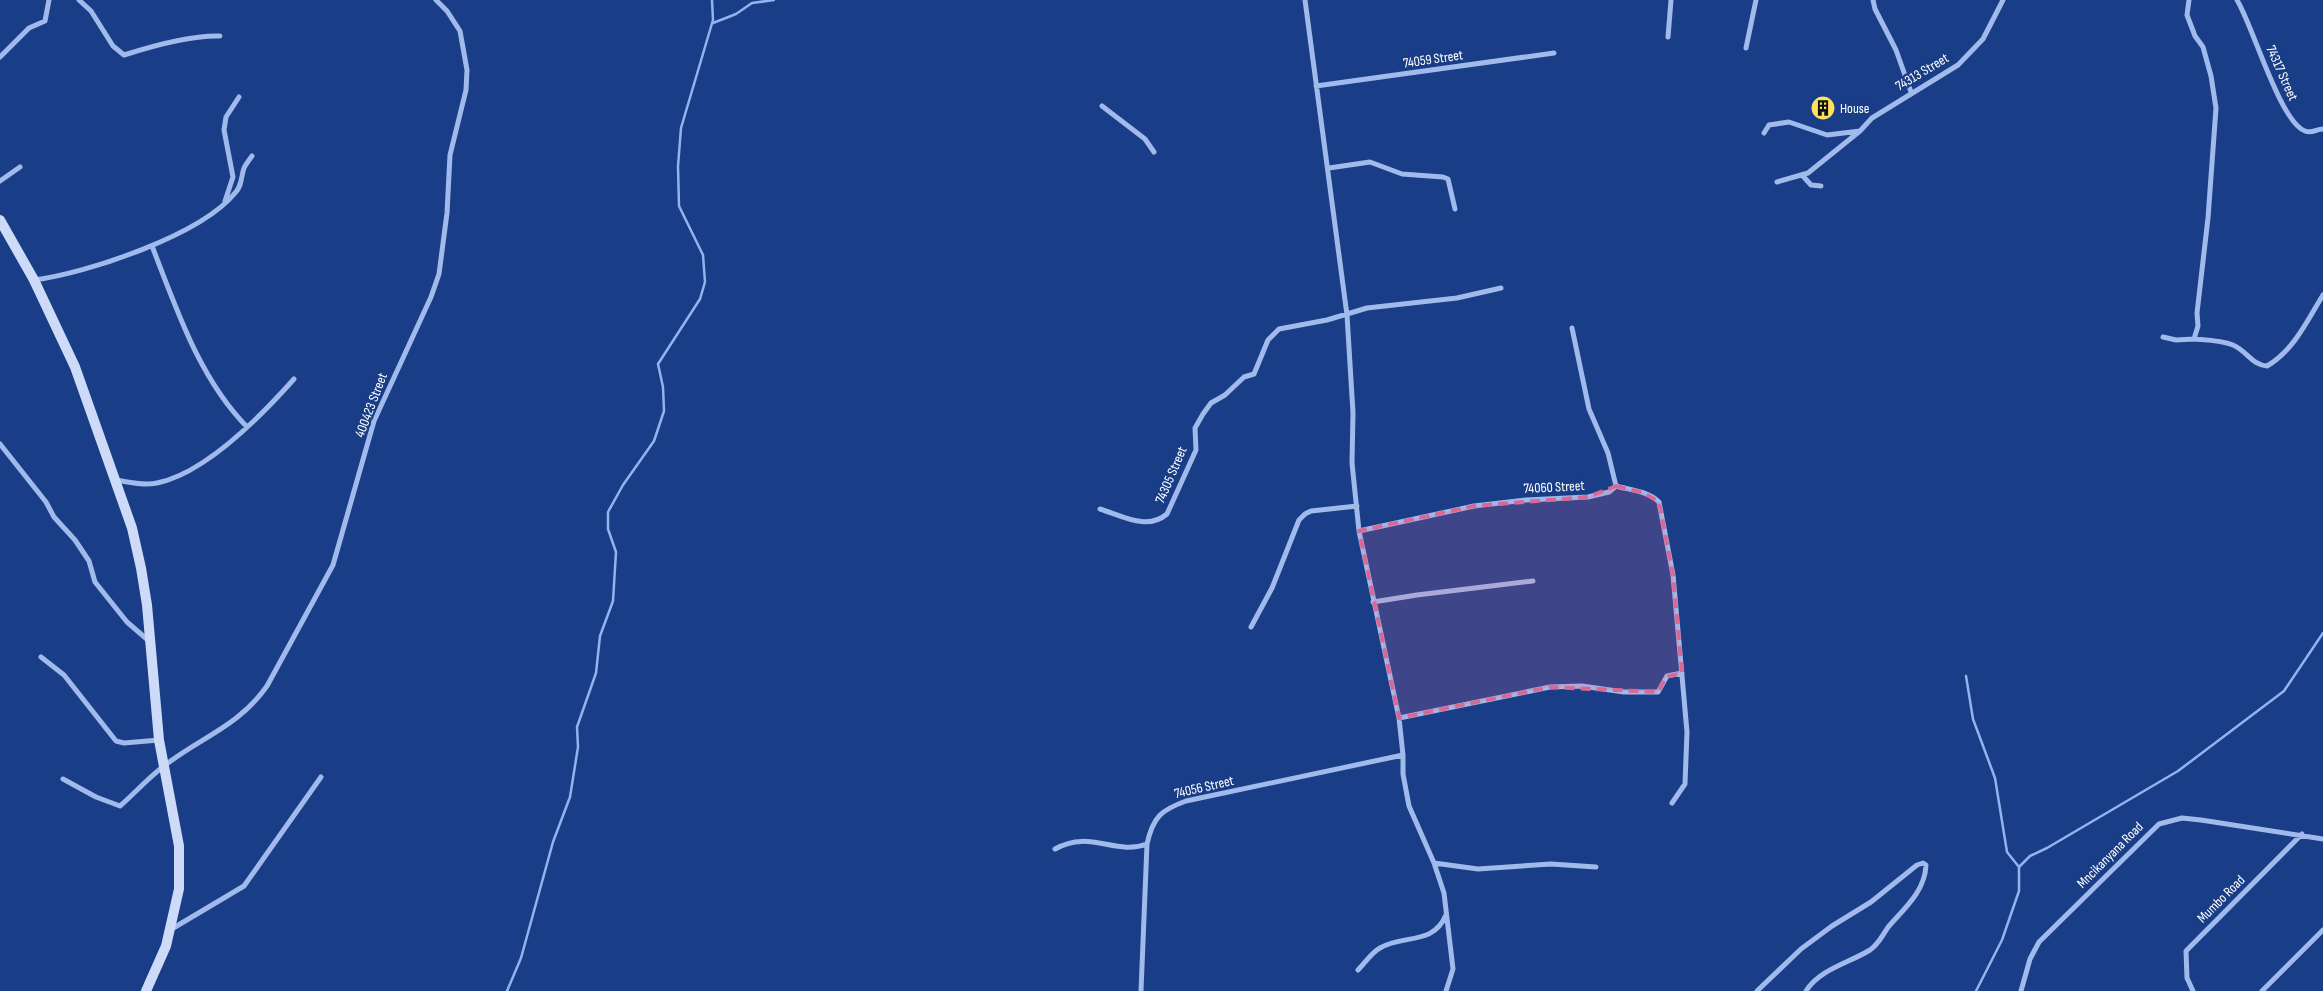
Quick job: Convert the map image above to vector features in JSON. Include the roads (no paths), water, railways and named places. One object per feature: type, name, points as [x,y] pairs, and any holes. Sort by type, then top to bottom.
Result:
[{"type":"street","points":[[0,57],[29,28],[45,21],[49,0]]},
{"type":"street","points":[[79,0],[90,11],[113,46],[124,55],[186,38],[220,36]]},
{"type":"street","name":"400423 Street","points":[[63,779],[120,806],[164,766],[233,722],[256,701],[278,667],[332,565],[374,421],[431,297],[439,274],[444,244],[450,155],[466,90],[467,70],[460,31],[447,11],[436,0]]},
{"type":"street","points":[[1305,0],[1347,315],[1353,413],[1352,464],[1360,531],[1373,602],[1399,718],[1403,755],[1402,774],[1409,806],[1434,863],[1444,893],[1453,969],[1446,991]]},
{"type":"street","points":[[1668,38],[1671,0]]},
{"type":"street","points":[[1746,48],[1756,0]]},
{"type":"street","points":[[1873,0],[1875,9],[1896,50],[1911,92]]},
{"type":"street","name":"74313 Street","points":[[1777,182],[1808,173],[1872,118],[1911,92],[1958,65],[1983,39],[2003,0]]},
{"type":"street","points":[[2189,0],[2188,15],[2194,36],[2203,48],[2211,76],[2216,108],[2208,218],[2197,313],[2198,326],[2194,338]]},
{"type":"street","name":"74317 Street","points":[[2237,0],[2248,20],[2271,79],[2289,118],[2303,131],[2312,133],[2323,129]]},
{"type":"street","name":"74059 Street","points":[[1316,86],[1554,53]]},
{"type":"street","points":[[224,204],[233,177],[224,130],[226,117],[240,97]]},
{"type":"street","points":[[1102,106],[1145,139],[1154,152]]},
{"type":"street","points":[[1763,131],[1769,125],[1789,122],[1827,136],[1860,130]]},
{"type":"street","points":[[34,280],[73,273],[152,246],[206,218],[236,193],[244,167],[252,156]]},
{"type":"street","points":[[1328,168],[1370,162],[1402,174],[1443,177],[1448,179],[1450,184],[1455,209]]},
{"type":"street","points":[[0,181],[20,167]]},
{"type":"street","points":[[1802,175],[1811,185],[1821,186]]},
{"type":"street","points":[[0,220],[34,280],[75,367],[132,528],[141,568],[147,605],[159,740],[179,846],[179,888],[170,930],[166,946],[146,991]]},
{"type":"street","points":[[152,246],[200,363],[230,410],[247,427]]},
{"type":"street","points":[[1347,315],[1367,308],[1456,298],[1501,288]]},
{"type":"street","points":[[2162,337],[2176,340],[2194,338],[2232,344],[2241,349],[2255,363],[2267,366],[2279,357],[2298,336],[2323,295]]},
{"type":"street","name":"74305 Street","points":[[1100,509],[1146,523],[1159,521],[1167,514],[1196,450],[1195,428],[1211,403],[1224,395],[1244,376],[1254,374],[1268,340],[1279,329],[1347,315]]},
{"type":"street","points":[[1572,328],[1589,409],[1608,453],[1616,486],[1644,493],[1654,497],[1659,502],[1673,575],[1687,732],[1685,784],[1672,803]]},
{"type":"street","points":[[115,480],[146,484],[167,480],[206,459],[231,442],[294,379]]},
{"type":"street","points":[[0,444],[46,502],[54,516],[75,540],[89,561],[95,582],[127,622],[150,642]]},
{"type":"street","name":"74060 Street","points":[[1360,531],[1474,506],[1526,500],[1588,497],[1608,492],[1616,486]]},
{"type":"street","points":[[1251,627],[1272,588],[1299,520],[1311,511],[1357,506]]},
{"type":"street","points":[[1373,602],[1533,581]]},
{"type":"street","points":[[41,657],[64,675],[116,741],[124,743],[159,740]]},
{"type":"street","points":[[1399,718],[1550,687],[1587,686],[1624,692],[1658,692],[1667,676],[1682,673]]},
{"type":"street","name":"74056 Street","points":[[1141,991],[1147,844],[1150,829],[1162,811],[1172,806],[1403,755]]},
{"type":"street","points":[[170,930],[244,886],[321,777]]},
{"type":"street","name":"Mncikanyana Road","points":[[2021,991],[2030,958],[2039,942],[2158,824],[2182,818],[2302,834],[2323,839]]},
{"type":"street","name":"Mumbo Road","points":[[2193,991],[2187,978],[2186,951],[2302,834]]},
{"type":"street","points":[[1055,849],[1066,843],[1078,841],[1130,848],[1147,844]]},
{"type":"street","points":[[1434,863],[1478,869],[1552,864],[1596,867]]},
{"type":"street","points":[[1756,991],[1804,946],[1871,902],[1917,865],[1924,863],[1926,865],[1926,872],[1910,905],[1888,928],[1879,942],[1855,958],[1818,978],[1806,991]]},
{"type":"street","points":[[1358,970],[1378,948],[1433,932],[1443,922],[1446,914]]},
{"type":"street","points":[[2262,991],[2323,930]]},
{"type":"waterway","points":[[507,991],[521,958],[553,842],[570,797],[578,747],[577,727],[596,673],[600,636],[613,601],[616,552],[608,529],[608,512],[623,485],[654,441],[664,411],[663,387],[658,364],[700,299],[705,282],[703,255],[679,206],[678,166],[681,128],[713,20],[712,0]]},
{"type":"waterway","points":[[713,23],[736,14],[752,3],[774,0]]},
{"type":"waterway","points":[[1976,991],[2002,940],[2019,891],[2019,867],[2030,856],[2047,848],[2178,771],[2284,691],[2323,633]]},
{"type":"waterway","points":[[1966,676],[1973,719],[1995,778],[2007,852],[2019,867]]},
{"type":"place","name":"House","points":[[1823,108]]}]
